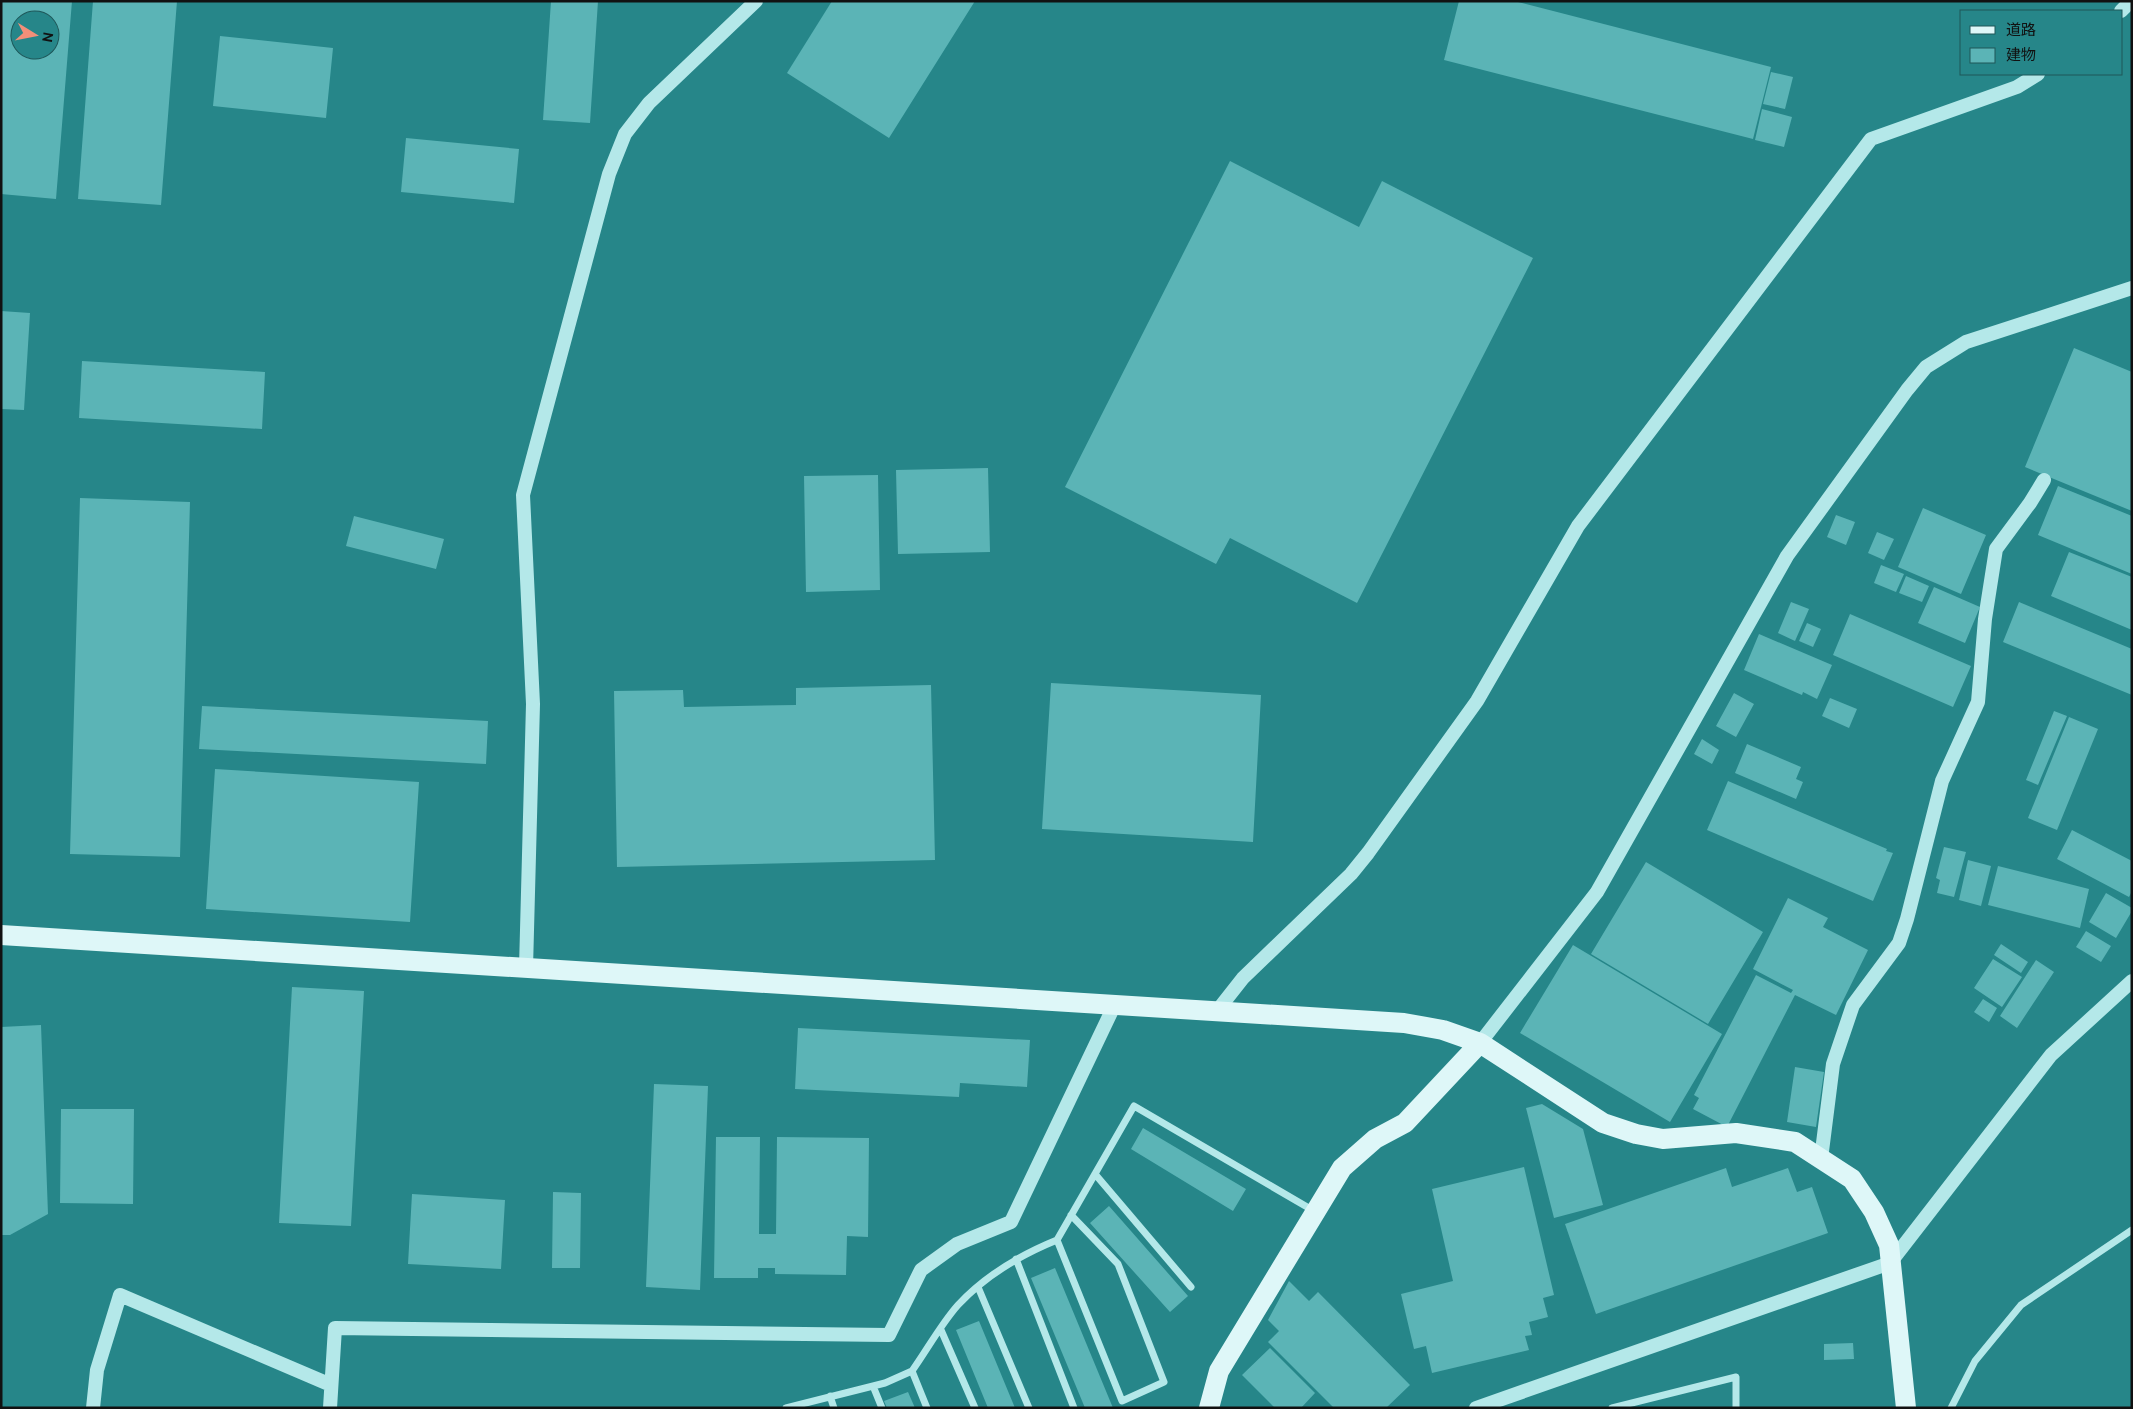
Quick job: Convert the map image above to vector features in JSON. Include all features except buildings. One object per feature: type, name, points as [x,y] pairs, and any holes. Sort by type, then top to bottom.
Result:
[{"type":"street","points":[[526,968],[533,704],[523,495],[609,174],[625,134],[649,103],[756,1]]},
{"type":"street","points":[[2122,10],[2131,1]]},
{"type":"street","points":[[1217,1011],[1242,978],[1351,874],[1368,853],[1477,701],[1578,526],[1871,139],[2017,87],[2036,75]]},
{"type":"street","points":[[1209,1408],[1219,1371],[1342,1168],[1375,1139],[1405,1123],[1480,1042],[1598,892],[1787,556],[1907,390],[1926,367],[1966,342],[2132,288]]},
{"type":"street","points":[[1821,1160],[1833,1064],[1853,1005],[1899,943],[1907,919],[1942,781],[1978,702],[1985,619],[1996,549],[2030,503],[2044,480]]},
{"type":"street","points":[[1,935],[1404,1023],[1443,1030],[1480,1042],[1603,1123],[1611,1126],[1636,1134],[1662,1139],[1736,1133],[1796,1142],[1852,1179],[1874,1212],[1889,1245],[1906,1408]]},
{"type":"street","points":[[1476,1408],[1890,1262],[2051,1055],[2132,981]]},
{"type":"street","points":[[330,1408],[335,1328],[889,1335],[921,1270],[957,1244],[1011,1222],[1115,1004]]},
{"type":"street","points":[[92,1408],[97,1370],[120,1295],[331,1385]]},
{"type":"lane","points":[[786,1408],[873,1386],[912,1371],[958,1306],[991,1275],[1016,1259],[1057,1240],[1134,1106],[1315,1212]]},
{"type":"lane","points":[[1095,1174],[1191,1287]]},
{"type":"lane","points":[[1057,1240],[1122,1401],[1164,1382],[1118,1264],[1070,1216]]},
{"type":"lane","points":[[1951,1408],[1975,1361],[2020,1305],[2132,1230]]},
{"type":"lane","points":[[1016,1259],[1074,1408]]},
{"type":"lane","points":[[978,1287],[1029,1408]]},
{"type":"lane","points":[[941,1330],[975,1408]]},
{"type":"lane","points":[[912,1371],[927,1408]]},
{"type":"lane","points":[[1612,1408],[1736,1377],[1736,1408]]},
{"type":"lane","points":[[873,1386],[882,1408]]},
{"type":"lane","points":[[830,1396],[834,1408]]}]
